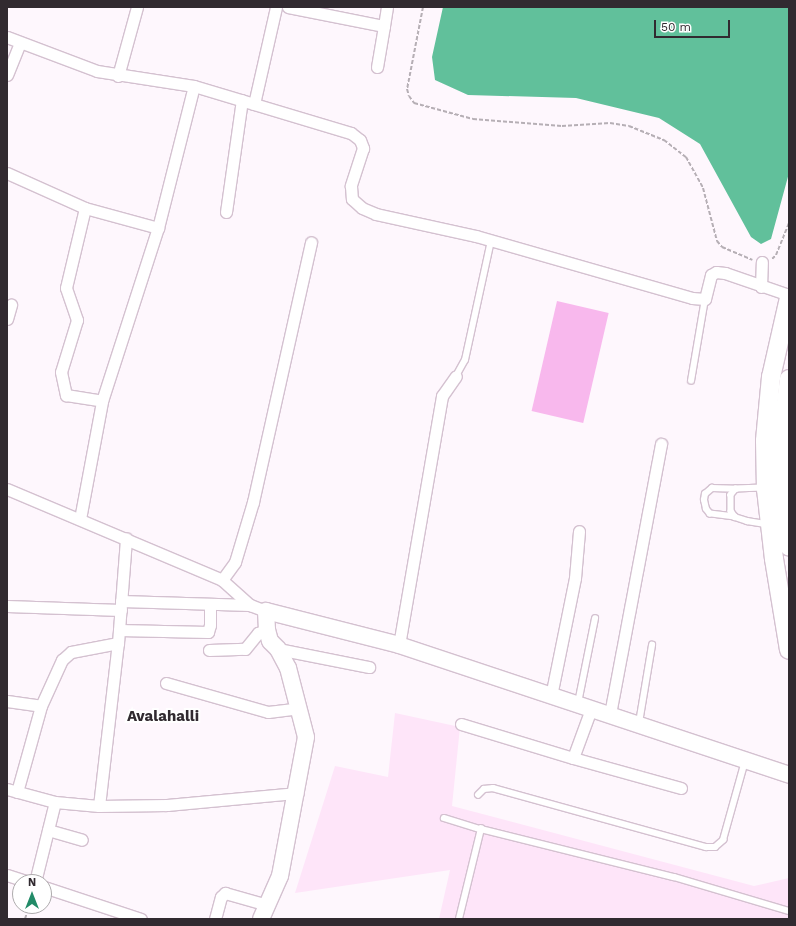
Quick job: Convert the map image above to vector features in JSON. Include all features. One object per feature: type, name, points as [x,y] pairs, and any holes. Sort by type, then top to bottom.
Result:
[{"type":"main road","points":[[789,296],[771,377],[765,441],[766,488],[778,524],[789,547]]},
{"type":"main road","points":[[789,379],[782,434],[781,484],[778,524],[789,650]]},
{"type":"street","points":[[118,76],[137,7]]},
{"type":"street","points":[[254,104],[276,7]]},
{"type":"street","points":[[288,7],[331,12],[384,26]]},
{"type":"street","points":[[377,67],[387,7]]},
{"type":"street","points":[[7,37],[97,71],[118,76],[146,77],[194,86],[351,133],[360,140],[363,148],[351,186],[352,199],[362,208],[492,241],[683,296],[705,299],[711,276],[716,272],[725,273],[789,296]]},
{"type":"street","points":[[7,75],[20,42]]},
{"type":"street","points":[[80,519],[102,401],[158,228],[194,86]]},
{"type":"street","points":[[226,212],[242,100]]},
{"type":"street","points":[[7,173],[85,208],[158,228]]},
{"type":"street","points":[[85,208],[66,288],[78,320],[61,372],[66,395],[102,401]]},
{"type":"street","points":[[222,580],[235,562],[253,502],[311,242]]},
{"type":"street","points":[[761,287],[762,262]]},
{"type":"street","points":[[7,318],[11,305]]},
{"type":"street","points":[[399,645],[442,396],[456,376]]},
{"type":"street","points":[[610,714],[661,444]]},
{"type":"street","points":[[7,490],[126,538],[222,580],[250,605]]},
{"type":"street","points":[[551,696],[575,578],[579,531]]},
{"type":"street","points":[[99,806],[118,643],[126,538]]},
{"type":"street","points":[[119,630],[208,632],[210,625],[210,605]]},
{"type":"street","points":[[7,606],[250,605],[266,611],[399,645],[584,707],[610,714],[638,725],[789,775]]},
{"type":"street","points":[[215,919],[221,897],[225,893],[264,912],[280,876],[297,793],[306,737],[300,708],[288,668],[278,648],[270,641],[267,630],[266,611]]},
{"type":"street","points":[[209,650],[245,649],[258,633],[267,630]]},
{"type":"street","points":[[118,643],[70,652],[62,660],[41,706],[12,790],[55,802],[99,806],[166,805],[297,793]]},
{"type":"street","points":[[278,648],[369,667]]},
{"type":"street","points":[[166,683],[268,712],[300,708]]},
{"type":"street","points":[[7,701],[41,706]]},
{"type":"street","points":[[573,758],[584,707]]},
{"type":"street","points":[[461,724],[573,758],[681,788]]},
{"type":"street","points":[[37,874],[55,802]]},
{"type":"street","points":[[48,830],[82,840]]},
{"type":"street","points":[[52,890],[141,919]]},
{"type":"lane","points":[[456,376],[465,360],[492,241]]},
{"type":"lane","points":[[691,382],[705,299]]},
{"type":"lane","points":[[766,488],[712,488],[705,494],[704,500],[706,509],[710,514],[778,524]]},
{"type":"lane","points":[[735,517],[731,511],[731,495],[736,489]]},
{"type":"lane","points":[[584,707],[595,619]]},
{"type":"lane","points":[[638,725],[652,645]]},
{"type":"lane","points":[[478,795],[484,789],[493,788],[706,847],[715,847],[723,840],[745,761]]},
{"type":"lane","points":[[444,818],[674,877],[789,911]]},
{"type":"lane","points":[[460,919],[481,828]]},
{"type":"path","points":[[423,7],[407,89],[409,96],[414,102],[473,118],[562,126],[610,123],[629,126],[664,140],[686,157],[703,188],[717,241],[722,247],[762,262],[770,260],[776,255],[789,223]]},
{"type":"shaded area","points":[[443,7],[789,7],[789,173],[771,239],[761,244],[751,237],[700,144],[659,118],[576,98],[468,95],[435,80],[432,57]]},
{"type":"shaded area","points":[[557,301],[609,313],[583,423],[532,411]]},
{"type":"shaded area","points":[[395,713],[460,727],[452,806],[754,886],[789,878],[789,919],[439,919],[450,870],[295,893],[335,766],[388,777]]},
{"type":"district","name":"Avalahalli","points":[[163,717]]}]
